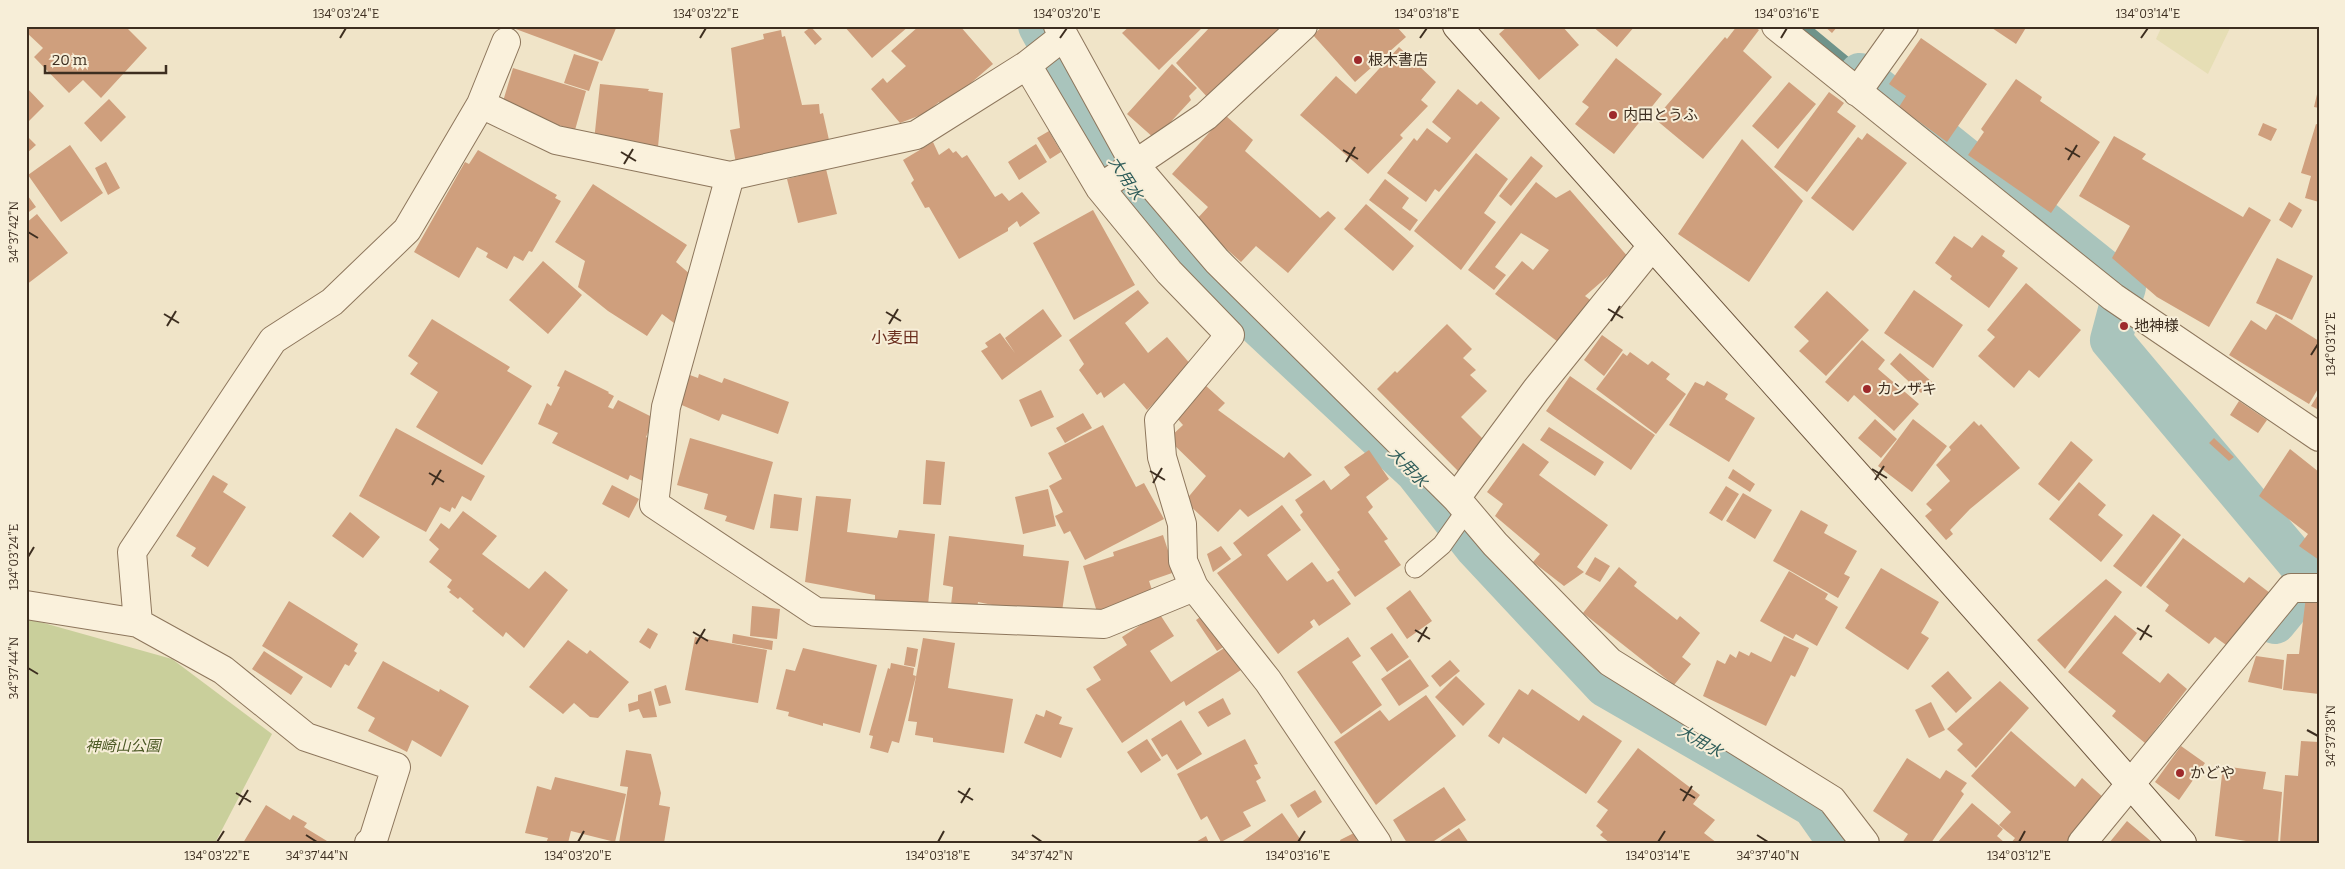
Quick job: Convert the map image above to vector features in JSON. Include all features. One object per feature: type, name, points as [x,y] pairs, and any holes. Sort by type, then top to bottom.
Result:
[{"type":"street","points":[[1119,176],[1206,116],[1303,26]]},
{"type":"street","points":[[1457,26],[1782,389],[2182,843]]},
{"type":"street","points":[[1776,26],[1863,83],[2113,297],[2319,438]]},
{"type":"street","points":[[1863,83],[1904,26]]},
{"type":"street","points":[[138,623],[132,552],[273,340],[332,302],[407,230],[481,104],[506,42]]},
{"type":"street","points":[[1049,45],[1169,272],[1245,319],[1461,504],[1495,544],[1610,662],[1832,800],[1865,843]]},
{"type":"street","points":[[1049,45],[1119,176],[1217,261],[1245,319]]},
{"type":"street","points":[[481,104],[556,140],[730,176],[916,135],[1049,45]]},
{"type":"street","points":[[730,176],[666,406],[654,504],[816,612],[1104,624],[1194,587]]},
{"type":"street","points":[[1461,504],[1536,390],[1652,246]]},
{"type":"street","points":[[1245,319],[1160,420],[1162,457],[1182,524],[1183,561],[1194,587],[1268,681],[1377,843]]},
{"type":"street","points":[[2082,843],[2291,588],[2307,588]]},
{"type":"street","points":[[26,605],[138,623],[223,670],[306,737],[396,767],[373,840],[369,843]]},
{"type":"lane","points":[[1415,568],[1442,545],[1461,504]]},
{"type":"shaded area","points":[[2162,26],[2231,26],[2208,74],[2156,39]]},
{"type":"green space","name":"神崎山公園","points":[[26,618],[172,659],[272,734],[215,843],[26,843]]},
{"type":"building","points":[[26,26],[125,26],[147,48],[101,98],[83,80],[69,93],[34,57],[43,48],[26,32]]},
{"type":"building","points":[[513,26],[617,26],[602,61],[513,28]]},
{"type":"building","points":[[844,26],[909,26],[872,58]]},
{"type":"building","points":[[919,26],[960,26],[993,64],[943,107],[939,102],[922,116],[900,123],[871,89],[883,78],[887,83],[906,66],[891,51]]},
{"type":"building","points":[[1130,26],[1204,26],[1159,70],[1122,33]]},
{"type":"building","points":[[1211,26],[1283,26],[1209,99],[1176,63]]},
{"type":"building","name":"根木書店","points":[[1323,26],[1396,26],[1406,37],[1355,82],[1313,35]]},
{"type":"building","points":[[1508,26],[1562,26],[1579,45],[1539,80],[1499,34]]},
{"type":"building","points":[[1592,26],[1635,26],[1617,47]]},
{"type":"building","points":[[1737,26],[1753,26],[1759,30],[1743,51],[1772,77],[1703,159],[1655,119],[1725,37],[1727,39]]},
{"type":"building","points":[[1824,26],[1838,26],[1832,33]]},
{"type":"building","points":[[1989,26],[2027,26],[2016,44]]},
{"type":"building","points":[[811,27],[822,39],[815,45],[804,32]]},
{"type":"building","points":[[781,30],[782,37],[785,36],[802,105],[819,104],[820,114],[823,113],[829,140],[767,156],[737,169],[730,130],[740,128],[731,48],[764,39],[763,34]]},
{"type":"building","points":[[1921,38],[1987,84],[1947,142],[1899,107],[1906,96],[1889,84]]},
{"type":"building","points":[[1399,47],[1436,82],[1421,100],[1428,106],[1400,135],[1403,138],[1368,174],[1300,115],[1336,76],[1356,94]]},
{"type":"building","points":[[574,54],[599,62],[589,91],[564,83]]},
{"type":"building","name":"内田とうふ","points":[[1616,58],[1662,94],[1614,154],[1575,124],[1589,107],[1582,102]]},
{"type":"building","points":[[1172,64],[1197,88],[1189,96],[1191,100],[1155,139],[1127,114]]},
{"type":"building","points":[[513,68],[586,91],[575,130],[501,108]]},
{"type":"building","points":[[2016,79],[2042,97],[2040,101],[2100,142],[2051,213],[1968,155],[1984,132],[1981,129]]},
{"type":"building","points":[[1789,82],[1816,104],[1778,149],[1752,126]]},
{"type":"building","points":[[600,84],[649,89],[648,91],[663,93],[658,147],[594,141]]},
{"type":"building","points":[[26,87],[44,106],[26,124]]},
{"type":"building","points":[[1458,89],[1477,105],[1481,101],[1500,118],[1439,192],[1435,189],[1426,202],[1387,173],[1414,138],[1417,141],[1427,128],[1447,143],[1451,138],[1432,122]]},
{"type":"building","points":[[2319,90],[2319,108],[2314,107]]},
{"type":"building","points":[[1829,92],[1844,103],[1837,112],[1856,126],[1807,192],[1774,167]]},
{"type":"building","points":[[109,99],[126,117],[101,142],[84,123]]},
{"type":"building","points":[[1225,115],[1253,140],[1245,151],[1320,218],[1328,211],[1336,218],[1288,273],[1256,246],[1241,262],[1195,221],[1208,207],[1172,174]]},
{"type":"building","points":[[2263,123],[2277,129],[2271,141],[2258,135]]},
{"type":"building","points":[[2316,124],[2319,125],[2319,202],[2305,198],[2311,176],[2301,173]]},
{"type":"building","points":[[1049,131],[1061,152],[1050,159],[1037,138]]},
{"type":"building","points":[[1867,133],[1907,163],[1853,231],[1811,198],[1858,137],[1862,140]]},
{"type":"building","points":[[26,135],[36,145],[26,154]]},
{"type":"building","points":[[2114,136],[2146,154],[2142,159],[2243,217],[2249,207],[2271,220],[2209,327],[2157,297],[2112,258],[2130,226],[2079,196]]},
{"type":"building","points":[[1742,139],[1803,201],[1749,282],[1678,234]]},
{"type":"building","points":[[933,142],[939,155],[949,148],[953,153],[956,151],[962,158],[967,155],[995,197],[1002,193],[1009,201],[1022,192],[1040,213],[1020,227],[1017,221],[1008,228],[1008,231],[959,259],[929,207],[925,208],[911,183],[914,180],[903,160]]},
{"type":"building","points":[[1036,144],[1047,162],[1019,180],[1008,162]]},
{"type":"building","points":[[70,145],[103,193],[61,222],[28,175]]},
{"type":"building","points":[[478,150],[557,195],[555,198],[561,201],[532,252],[529,251],[523,261],[514,256],[507,269],[486,257],[488,253],[477,247],[459,278],[414,252],[465,162],[469,164]]},
{"type":"building","points":[[1476,153],[1508,179],[1484,213],[1496,222],[1461,270],[1414,231]]},
{"type":"building","points":[[1531,156],[1543,166],[1511,206],[1499,196]]},
{"type":"building","points":[[106,162],[120,188],[108,195],[95,168]]},
{"type":"building","points":[[826,169],[837,214],[798,223],[787,179]]},
{"type":"building","points":[[1385,179],[1409,198],[1402,208],[1418,220],[1410,231],[1369,200]]},
{"type":"building","points":[[1536,182],[1556,198],[1570,190],[1629,258],[1585,296],[1593,302],[1562,345],[1495,294],[1522,261],[1533,270],[1549,250],[1521,233],[1495,267],[1506,275],[1494,290],[1468,270]]},
{"type":"building","points":[[593,184],[687,245],[676,262],[691,275],[674,323],[662,314],[647,336],[608,311],[578,287],[585,261],[555,242]]},
{"type":"building","points":[[28,196],[36,207],[26,214],[26,198]]},
{"type":"building","points":[[2289,202],[2302,210],[2292,228],[2279,220]]},
{"type":"building","points":[[1366,204],[1414,246],[1393,271],[1344,229]]},
{"type":"building","points":[[1093,210],[1135,285],[1074,320],[1033,243]]},
{"type":"building","points":[[37,214],[68,253],[26,285],[26,223]]},
{"type":"building","points":[[1982,235],[2005,251],[2002,256],[2018,268],[1989,308],[1950,279],[1952,276],[1935,263],[1954,236],[1972,248]]},
{"type":"building","points":[[2277,258],[2313,276],[2292,320],[2256,303]]},
{"type":"building","points":[[543,261],[582,295],[548,334],[509,300]]},
{"type":"building","points":[[2026,283],[2081,330],[2039,378],[2029,370],[2014,388],[1978,356],[1995,337],[1987,330]]},
{"type":"building","points":[[1138,290],[1149,303],[1125,323],[1148,353],[1167,337],[1192,366],[1147,410],[1124,383],[1104,398],[1101,392],[1097,395],[1079,370],[1084,364],[1069,340]]},
{"type":"building","points":[[1914,290],[1963,325],[1933,368],[1884,333]]},
{"type":"building","points":[[1827,291],[1869,330],[1826,376],[1799,351],[1809,341],[1794,327]]},
{"type":"building","points":[[1043,309],[1062,336],[1002,380],[981,351],[988,347],[985,343],[1000,333],[1015,353],[1005,338]]},
{"type":"building","points":[[2276,314],[2319,341],[2319,387],[2309,404],[2229,355],[2251,320],[2266,330]]},
{"type":"building","points":[[432,319],[510,367],[507,371],[532,386],[482,465],[416,427],[438,392],[410,374],[418,363],[408,356]]},
{"type":"building","points":[[1447,324],[1472,349],[1463,358],[1476,370],[1470,375],[1487,391],[1461,417],[1484,440],[1470,453],[1473,456],[1458,471],[1377,389],[1395,371],[1397,373]]},
{"type":"building","points":[[1602,335],[1623,350],[1604,376],[1584,360]]},
{"type":"building","name":"カンザキ","points":[[1862,340],[1885,360],[1878,369],[1919,404],[1894,431],[1854,395],[1848,402],[1825,382]]},
{"type":"building","points":[[1630,352],[1648,365],[1652,361],[1670,374],[1666,379],[1686,394],[1656,434],[1596,389],[1623,353],[1627,356]]},
{"type":"building","points":[[1900,353],[1932,382],[1921,393],[1890,364]]},
{"type":"building","points":[[565,370],[614,396],[608,407],[613,409],[618,400],[652,417],[649,423],[652,424],[646,437],[651,440],[645,482],[630,475],[628,480],[552,443],[558,433],[538,424],[547,403],[551,406],[560,387],[557,386]]},
{"type":"building","points":[[687,374],[698,378],[699,374],[722,383],[724,378],[789,402],[778,434],[722,414],[719,421],[677,403]]},
{"type":"building","points":[[1570,376],[1655,435],[1631,470],[1546,411]]},
{"type":"building","points":[[1707,381],[1728,394],[1725,399],[1755,418],[1729,462],[1669,425],[1695,382],[1704,386]]},
{"type":"building","points":[[1205,385],[1225,403],[1218,410],[1284,458],[1289,452],[1312,475],[1248,517],[1240,509],[1218,532],[1185,501],[1206,476],[1168,439],[1183,425],[1176,417]]},
{"type":"building","points":[[1041,390],[1054,417],[1031,427],[1019,400]]},
{"type":"building","points":[[2319,393],[2319,410],[2311,406]]},
{"type":"building","points":[[2239,401],[2267,420],[2258,433],[2230,415]]},
{"type":"building","points":[[1083,413],[1092,428],[1065,443],[1056,428]]},
{"type":"building","points":[[1875,419],[1897,439],[1881,458],[1858,438]]},
{"type":"building","points":[[1913,419],[1947,446],[1912,492],[1878,466]]},
{"type":"building","points":[[1974,421],[1979,426],[1981,424],[2020,468],[1970,509],[1950,530],[1953,534],[1946,540],[1925,516],[1932,510],[1926,504],[1950,481],[1936,465],[1951,450],[1949,447]]},
{"type":"building","points":[[1103,425],[1136,487],[1144,483],[1164,519],[1085,560],[1070,531],[1064,534],[1055,516],[1063,512],[1049,486],[1062,479],[1048,453]]},
{"type":"building","points":[[1549,427],[1604,462],[1595,476],[1540,440]]},
{"type":"building","points":[[396,428],[485,476],[471,501],[462,496],[455,509],[452,507],[450,512],[440,507],[426,532],[359,496]]},
{"type":"building","points":[[690,438],[773,462],[754,530],[725,521],[727,516],[704,509],[708,494],[677,485]]},
{"type":"building","points":[[2214,438],[2234,457],[2229,461],[2209,443]]},
{"type":"building","points":[[2071,441],[2093,460],[2059,501],[2038,484]]},
{"type":"building","points":[[1523,443],[1549,462],[1539,475],[1608,525],[1577,567],[1584,572],[1564,586],[1533,562],[1540,554],[1495,516],[1503,504],[1487,492]]},
{"type":"building","points":[[2290,449],[2319,472],[2319,560],[2299,546],[2308,534],[2259,496]]},
{"type":"building","points":[[1369,450],[1389,479],[1366,497],[1373,507],[1368,512],[1388,539],[1384,541],[1401,565],[1355,597],[1337,572],[1340,570],[1300,515],[1303,512],[1295,500],[1324,480],[1331,490],[1350,475],[1344,467]]},
{"type":"building","points":[[926,460],[945,462],[941,505],[923,504]]},
{"type":"building","points":[[1733,469],[1755,484],[1750,492],[1728,478]]},
{"type":"building","points":[[213,475],[228,484],[223,492],[246,507],[208,567],[191,556],[196,548],[176,536]]},
{"type":"building","points":[[2079,482],[2106,505],[2098,515],[2123,535],[2101,562],[2049,519]]},
{"type":"building","points":[[612,485],[639,499],[629,518],[602,504]]},
{"type":"building","points":[[1726,486],[1739,494],[1722,521],[1709,513]]},
{"type":"building","points":[[1048,489],[1056,526],[1023,534],[1015,497]]},
{"type":"building","points":[[1743,493],[1772,510],[1755,539],[1726,521]]},
{"type":"building","points":[[774,494],[802,498],[798,531],[770,528]]},
{"type":"building","points":[[816,496],[851,499],[847,532],[897,538],[899,530],[935,534],[928,605],[903,601],[903,607],[875,603],[875,595],[805,582]]},
{"type":"building","points":[[1282,505],[1301,530],[1267,555],[1287,581],[1312,562],[1327,582],[1333,579],[1351,604],[1319,626],[1314,619],[1310,622],[1313,627],[1278,654],[1217,573],[1242,555],[1233,543]]},
{"type":"building","points":[[1801,510],[1828,525],[1824,533],[1857,551],[1844,574],[1850,577],[1838,598],[1773,561]]},
{"type":"building","points":[[463,511],[497,536],[482,554],[529,589],[545,571],[568,590],[524,648],[506,632],[503,637],[472,611],[474,609],[460,597],[458,599],[449,592],[451,590],[447,587],[452,580],[429,562],[439,549],[429,540],[441,523],[449,529]]},
{"type":"building","points":[[350,512],[380,537],[363,558],[332,536]]},
{"type":"building","points":[[2153,514],[2181,535],[2141,587],[2113,566]]},
{"type":"building","points":[[1163,535],[1175,572],[1149,581],[1153,593],[1097,612],[1083,566],[1114,556],[1113,552]]},
{"type":"building","points":[[949,536],[1024,545],[1023,556],[1069,561],[1061,619],[978,602],[977,608],[951,605],[953,587],[943,585]]},
{"type":"building","points":[[2183,538],[2244,583],[2249,577],[2270,593],[2229,647],[2215,637],[2209,644],[2165,611],[2169,605],[2146,587]]},
{"type":"building","points":[[1221,546],[1231,559],[1213,572],[1207,554]]},
{"type":"building","points":[[1595,557],[1610,566],[1600,582],[1585,574]]},
{"type":"building","points":[[1619,567],[1637,582],[1634,586],[1677,620],[1680,616],[1700,633],[1682,657],[1691,664],[1674,685],[1583,613]]},
{"type":"building","points":[[1881,568],[1939,602],[1921,633],[1929,638],[1908,670],[1845,628]]},
{"type":"building","points":[[1789,571],[1828,594],[1825,599],[1838,607],[1817,646],[1796,634],[1793,639],[1760,621]]},
{"type":"building","points":[[2106,579],[2122,592],[2065,669],[2037,640]]},
{"type":"building","points":[[2307,588],[2319,590],[2319,694],[2283,690],[2287,654],[2299,654]]},
{"type":"building","points":[[1410,590],[1432,621],[1407,639],[1386,608]]},
{"type":"building","points":[[289,601],[358,644],[354,651],[357,653],[349,666],[345,664],[331,688],[262,646]]},
{"type":"building","points":[[752,606],[780,609],[777,639],[750,636]]},
{"type":"building","points":[[1209,611],[1230,643],[1217,651],[1196,620]]},
{"type":"building","points":[[1159,613],[1174,636],[1150,651],[1171,682],[1229,645],[1244,668],[1186,706],[1184,701],[1122,743],[1086,689],[1101,680],[1093,667],[1127,645],[1122,637]]},
{"type":"building","points":[[2115,615],[2137,633],[2122,653],[2160,683],[2168,673],[2187,689],[2145,743],[2112,716],[2116,711],[2068,672]]},
{"type":"building","points":[[648,628],[658,634],[650,649],[639,642]]},
{"type":"building","points":[[1392,633],[1409,657],[1387,672],[1370,648]]},
{"type":"building","points":[[733,634],[773,641],[772,650],[732,643]]},
{"type":"building","points":[[1784,636],[1809,648],[1795,677],[1791,675],[1766,726],[1703,696],[1717,660],[1725,664],[1730,654],[1736,658],[1739,651],[1749,656],[1751,652],[1771,662]]},
{"type":"building","points":[[695,637],[767,650],[758,703],[685,690]]},
{"type":"building","points":[[1348,637],[1361,656],[1352,662],[1382,705],[1341,734],[1297,672]]},
{"type":"building","points":[[923,638],[955,643],[948,688],[1013,699],[1004,753],[933,742],[933,738],[915,735],[917,722],[908,721]]},
{"type":"building","points":[[568,640],[587,654],[590,650],[629,682],[598,718],[590,717],[574,703],[563,714],[529,687]]},
{"type":"building","points":[[907,647],[918,649],[915,667],[904,665]]},
{"type":"building","points":[[803,648],[877,665],[860,733],[823,723],[823,726],[788,716],[789,712],[776,709],[786,669],[795,671]]},
{"type":"building","points":[[264,651],[303,677],[291,695],[252,669]]},
{"type":"building","points":[[2256,656],[2284,660],[2282,689],[2248,682]]},
{"type":"building","points":[[1410,659],[1429,686],[1399,706],[1381,679]]},
{"type":"building","points":[[1450,660],[1460,671],[1440,687],[1431,676]]},
{"type":"building","points":[[383,661],[439,692],[440,689],[469,706],[441,757],[412,740],[407,752],[368,731],[375,718],[357,708]]},
{"type":"building","points":[[891,663],[914,668],[913,675],[916,676],[899,743],[892,741],[888,753],[870,748],[873,736],[869,735]]},
{"type":"building","points":[[1948,671],[1972,698],[1956,713],[1931,686]]},
{"type":"building","points":[[1456,676],[1485,704],[1463,726],[1435,697]]},
{"type":"building","points":[[2000,681],[2029,708],[1976,768],[1957,750],[1963,744],[1947,729]]},
{"type":"building","points":[[666,685],[671,703],[659,706],[654,689]]},
{"type":"building","points":[[1519,689],[1528,695],[1532,689],[1579,721],[1583,715],[1622,741],[1586,794],[1503,737],[1499,744],[1488,736]]},
{"type":"building","points":[[651,691],[657,717],[643,718],[639,709],[629,712],[628,704],[638,701],[638,695]]},
{"type":"building","points":[[1426,695],[1456,736],[1376,805],[1334,742],[1380,710],[1389,721]]},
{"type":"building","points":[[1223,698],[1231,714],[1208,727],[1198,712]]},
{"type":"building","points":[[1931,702],[1945,730],[1929,738],[1915,710]]},
{"type":"building","points":[[1046,710],[1062,717],[1059,724],[1073,728],[1061,758],[1024,743],[1036,714],[1044,717]]},
{"type":"building","points":[[1181,720],[1202,754],[1177,770],[1167,754],[1162,757],[1151,739]]},
{"type":"building","points":[[2011,731],[2075,787],[2082,778],[2105,799],[2070,843],[2011,843],[2015,838],[1999,825],[2011,812],[1971,776]]},
{"type":"building","points":[[1147,739],[1161,760],[1141,773],[1127,752]]},
{"type":"building","points":[[1245,739],[1258,764],[1254,765],[1261,778],[1256,781],[1266,801],[1243,812],[1251,826],[1221,842],[1207,816],[1201,820],[1177,774]]},
{"type":"building","points":[[2301,741],[2319,742],[2319,843],[2280,843],[2285,775],[2298,776]]},
{"type":"building","name":"かどや","points":[[2181,746],[2205,763],[2179,800],[2155,782]]},
{"type":"building","points":[[1638,748],[1700,795],[1693,804],[1715,820],[1704,833],[1717,843],[1610,843],[1600,835],[1603,832],[1596,826],[1608,810],[1597,802]]},
{"type":"building","points":[[626,750],[651,754],[661,793],[659,805],[670,807],[664,843],[619,843],[628,787],[620,786]]},
{"type":"building","points":[[1907,758],[1940,779],[1946,770],[1967,783],[1961,791],[1964,794],[1931,843],[1902,843],[1908,834],[1873,811]]},
{"type":"building","points":[[2223,766],[2266,772],[2263,789],[2282,792],[2278,843],[2245,843],[2246,841],[2215,836]]},
{"type":"building","points":[[555,777],[626,794],[615,842],[571,831],[568,843],[546,843],[548,838],[525,833],[537,786],[551,790]]},
{"type":"building","points":[[1444,787],[1466,820],[1431,843],[1407,843],[1393,820]]},
{"type":"building","points":[[1315,790],[1322,802],[1298,818],[1290,805]]},
{"type":"building","points":[[1972,803],[2003,829],[1997,836],[2005,843],[1937,843]]},
{"type":"building","points":[[266,805],[290,820],[293,815],[307,823],[304,827],[327,841],[326,843],[243,843]]},
{"type":"building","points":[[1282,813],[1303,843],[1240,843]]},
{"type":"building","points":[[2127,821],[2153,843],[2109,843]]},
{"type":"building","points":[[1459,828],[1469,843],[1437,843]]},
{"type":"building","points":[[1354,833],[1358,843],[1341,843],[1340,840]]},
{"type":"building","points":[[1206,836],[1209,843],[1194,843]]},
{"type":"waterway","name":"大用水","points":[[1039,26],[1129,189],[1223,292],[1416,472],[1476,548],[1605,686],[1813,806],[1839,843]]},
{"type":"waterway","points":[[1802,26],[1860,74]]},
{"type":"waterway","points":[[1860,74],[2125,287],[2123,293]]},
{"type":"waterway","points":[[2119,310],[2111,340],[2305,571],[2298,595],[2275,623]]},
{"type":"place","name":"根木書店","points":[[1358,60]]},
{"type":"place","name":"内田とうふ","points":[[1613,115]]},
{"type":"place","name":"地神様","points":[[2124,326]]},
{"type":"place","name":"カンザキ","points":[[1867,389]]},
{"type":"place","name":"かどや","points":[[2180,773]]},
{"type":"district","name":"小麦田","points":[[895,337]]}]
